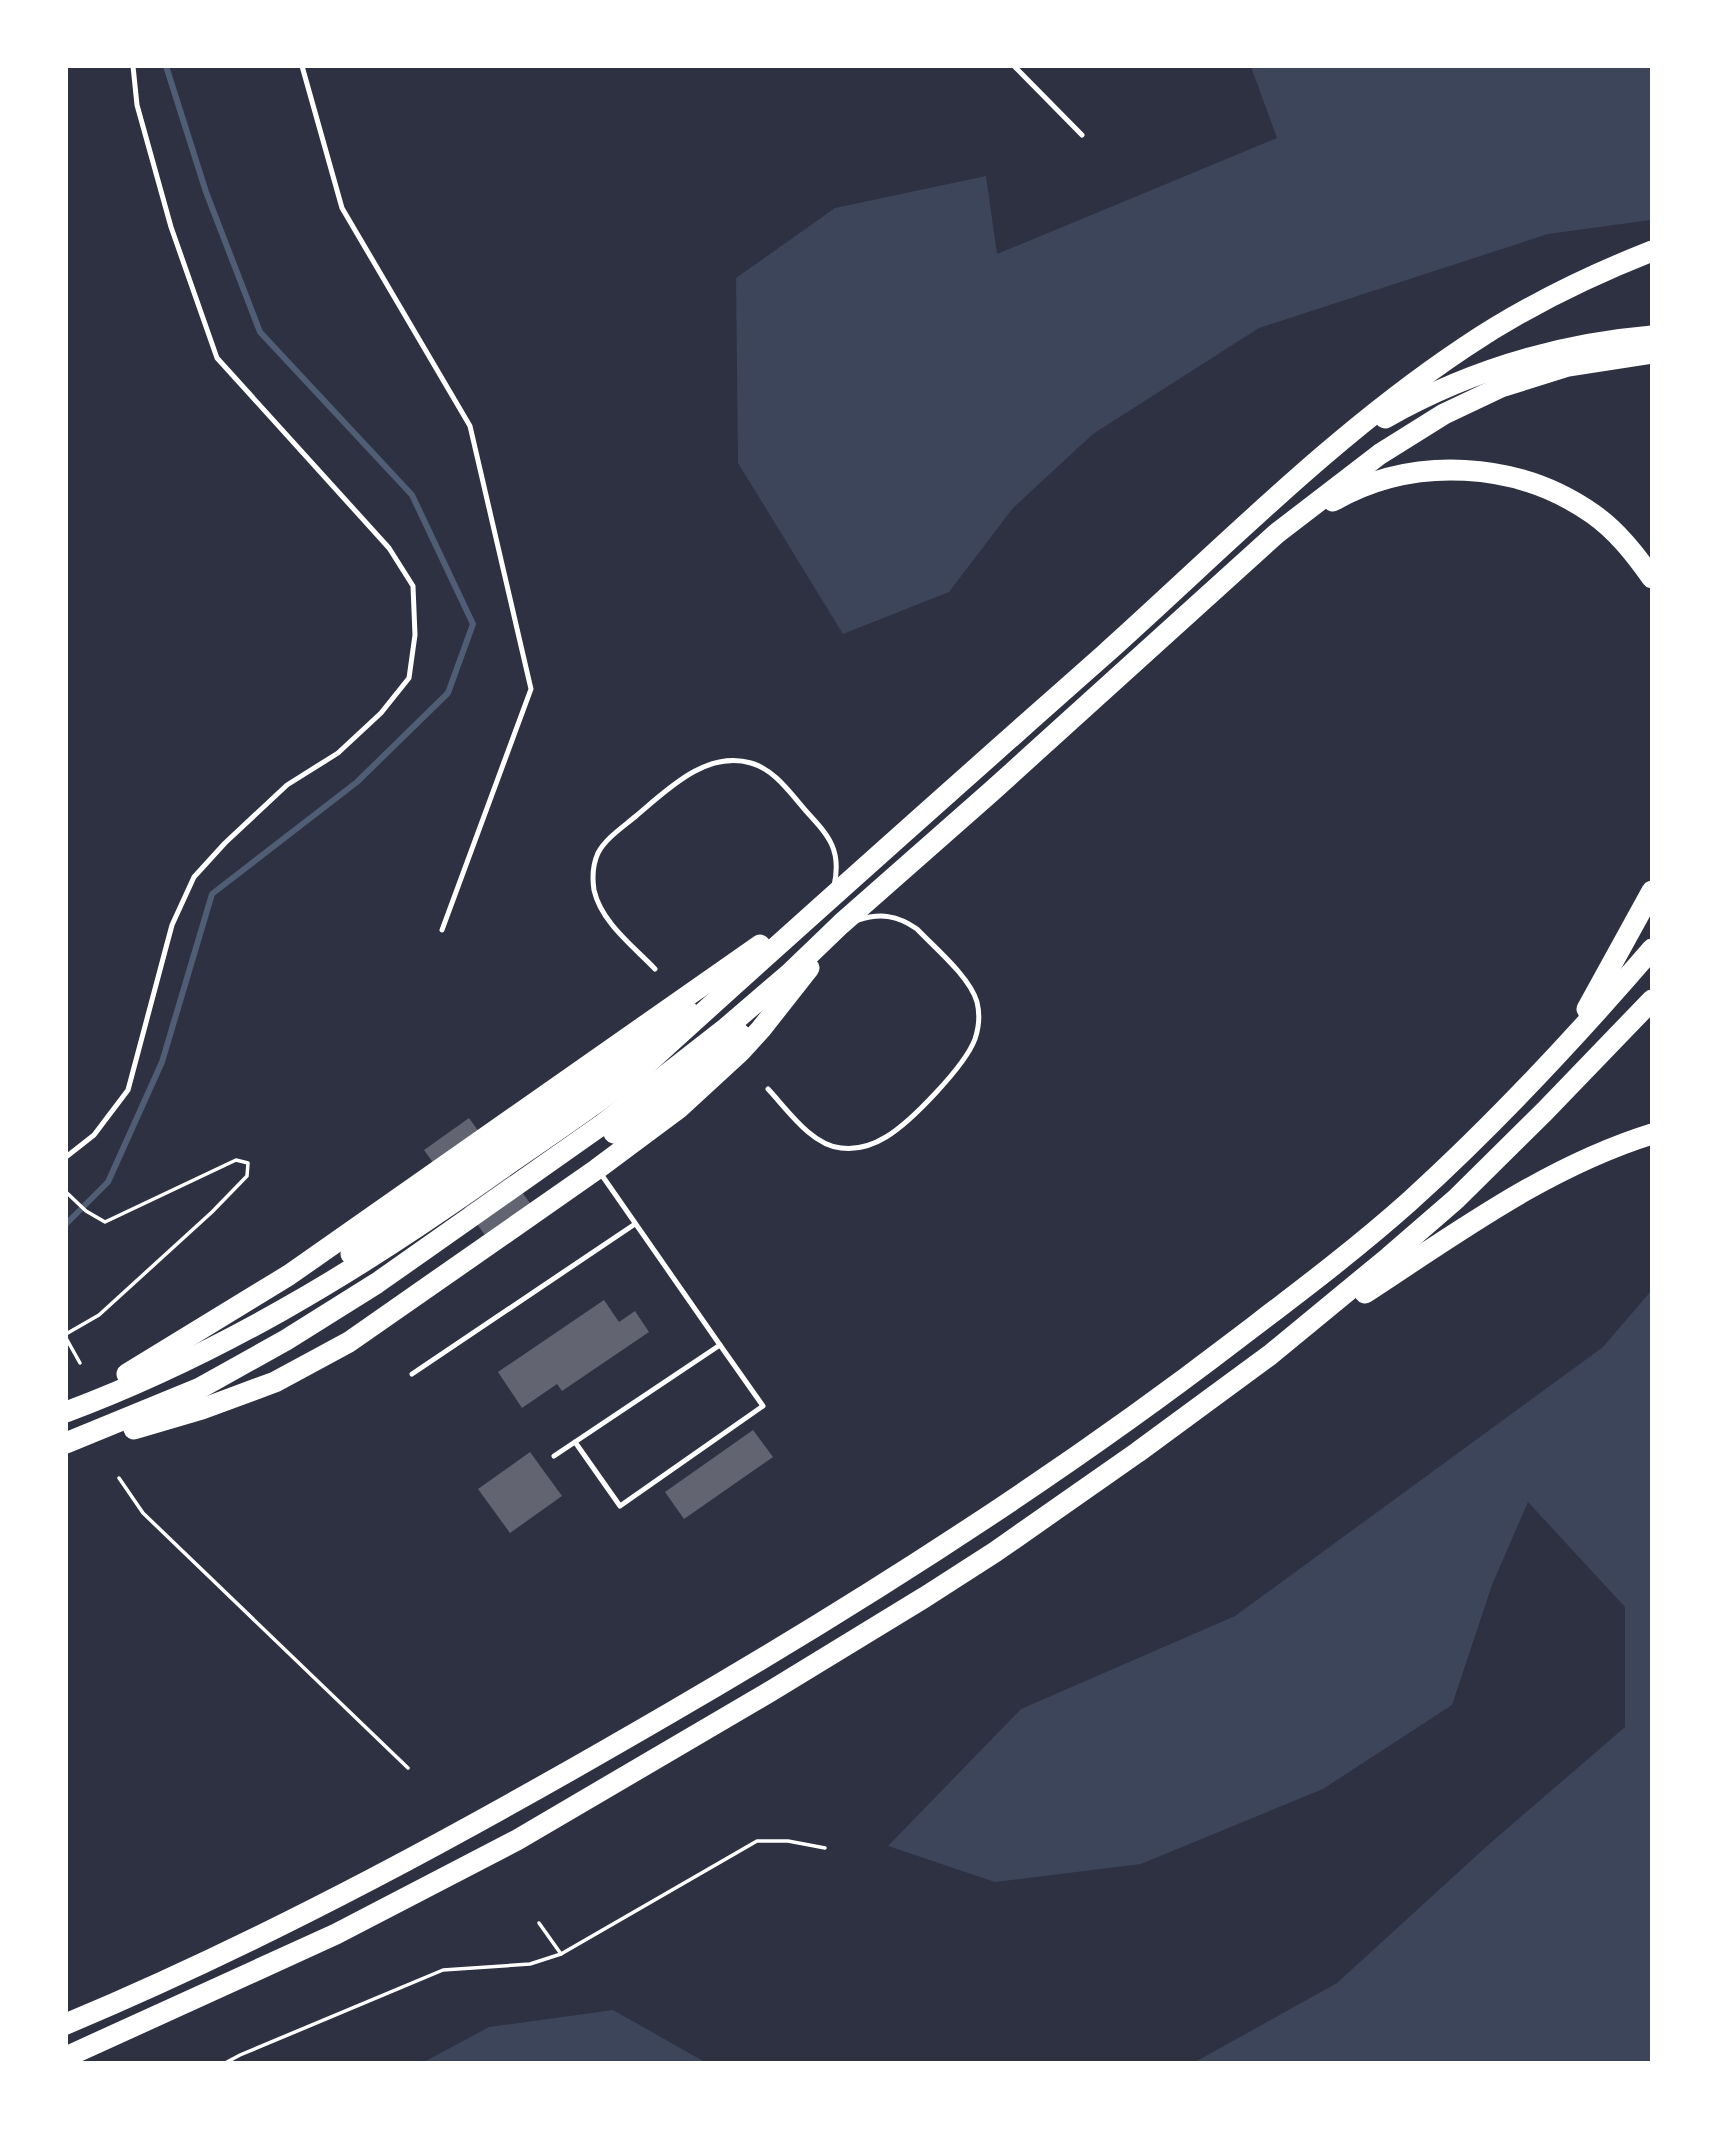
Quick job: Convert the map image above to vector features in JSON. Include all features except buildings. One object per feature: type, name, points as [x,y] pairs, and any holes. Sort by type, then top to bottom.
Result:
[{"type":"highway","points":[[66,1408],[165,1370],[221,1343],[304,1297],[429,1220],[552,1135],[640,1070],[831,895],[1374,413],[1495,327],[1569,288],[1651,251]]},
{"type":"highway","points":[[1324,457],[1356,434],[1398,411],[1484,371],[1581,345],[1651,336]]},
{"type":"highway","points":[[66,1445],[211,1382],[286,1340],[377,1283],[603,1124],[726,1028],[789,974],[841,924],[1276,534],[1380,454],[1420,427],[1472,399],[1533,376],[1568,366],[1651,353]]},
{"type":"highway","points":[[1276,534],[1348,493],[1391,478],[1439,470],[1488,472],[1535,485],[1577,503],[1612,530],[1640,561],[1651,578]]},
{"type":"highway","points":[[1562,1048],[1596,994],[1651,891]]},
{"type":"highway","points":[[66,1408],[158,1356],[289,1275],[831,895]]},
{"type":"highway","points":[[66,1445],[228,1400],[275,1382],[349,1342],[597,1169],[679,1108],[722,1071],[761,1029],[841,924]]},
{"type":"highway","points":[[66,2024],[190,1969],[424,1853],[697,1698],[944,1547],[1021,1495],[1177,1385],[1331,1268],[1438,1174],[1562,1048],[1651,949]]},
{"type":"highway","points":[[1270,1355],[1456,1199],[1651,1000]]},
{"type":"highway","points":[[66,2057],[336,1934],[562,1814],[937,1590],[1066,1503],[1270,1355],[1500,1204],[1545,1178],[1614,1147],[1651,1134]]},
{"type":"lane","points":[[66,1157],[94,1135],[128,1090],[172,925],[194,877],[225,843],[287,785],[338,753],[382,713],[409,678],[415,635],[414,586],[389,548],[217,358],[171,227],[137,105],[133,66]]},
{"type":"lane","points":[[302,66],[342,208],[470,426],[531,689],[442,930]]},
{"type":"lane","points":[[1014,66],[1082,135]]},
{"type":"lane","points":[[654,969],[601,908],[594,890],[594,865],[600,850],[612,836],[666,791],[704,767],[728,761],[742,761],[761,766],[775,777],[833,843],[836,870],[831,895]]},
{"type":"lane","points":[[768,1089],[821,1142],[841,1148],[861,1147],[880,1141],[900,1127],[928,1100],[965,1057],[974,1041],[979,1017],[972,989],[917,929],[907,922],[887,915],[841,924]]},
{"type":"lane","points":[[575,1442],[620,1506],[763,1406],[597,1169]]},
{"type":"lane","points":[[412,1374],[635,1224]]},
{"type":"lane","points":[[554,1456],[720,1345]]},
{"type":"path","points":[[66,1192],[86,1211],[105,1222],[236,1160],[248,1163],[247,1176],[212,1212],[99,1315],[66,1336],[80,1363]]},
{"type":"path","points":[[119,1478],[143,1513],[408,1768]]},
{"type":"path","points":[[228,2063],[240,2055],[443,1970],[530,1964],[561,1954],[757,1841],[788,1841],[825,1848]]},
{"type":"path","points":[[538,1923],[561,1954]]},
{"type":"shaded area","points":[[1251,67],[1651,67],[1651,220],[1548,234],[1259,328],[1093,434],[1013,508],[949,592],[843,634],[738,463],[736,278],[835,208],[986,176],[997,254],[1277,138]]},
{"type":"shaded area","points":[[1651,1291],[1651,2062],[1195,2062],[1337,1983],[1487,1846],[1625,1727],[1625,1607],[1528,1502],[1492,1585],[1452,1705],[1323,1789],[1141,1864],[995,1882],[888,1846],[1021,1709],[1235,1616],[1603,1347]]},
{"type":"shaded area","points":[[613,2010],[705,2062],[424,2062],[489,2027]]},
{"type":"waterway","points":[[66,1224],[108,1182],[162,1062],[212,894],[357,782],[448,693],[473,624],[412,495],[260,332],[206,192],[166,66]]}]
